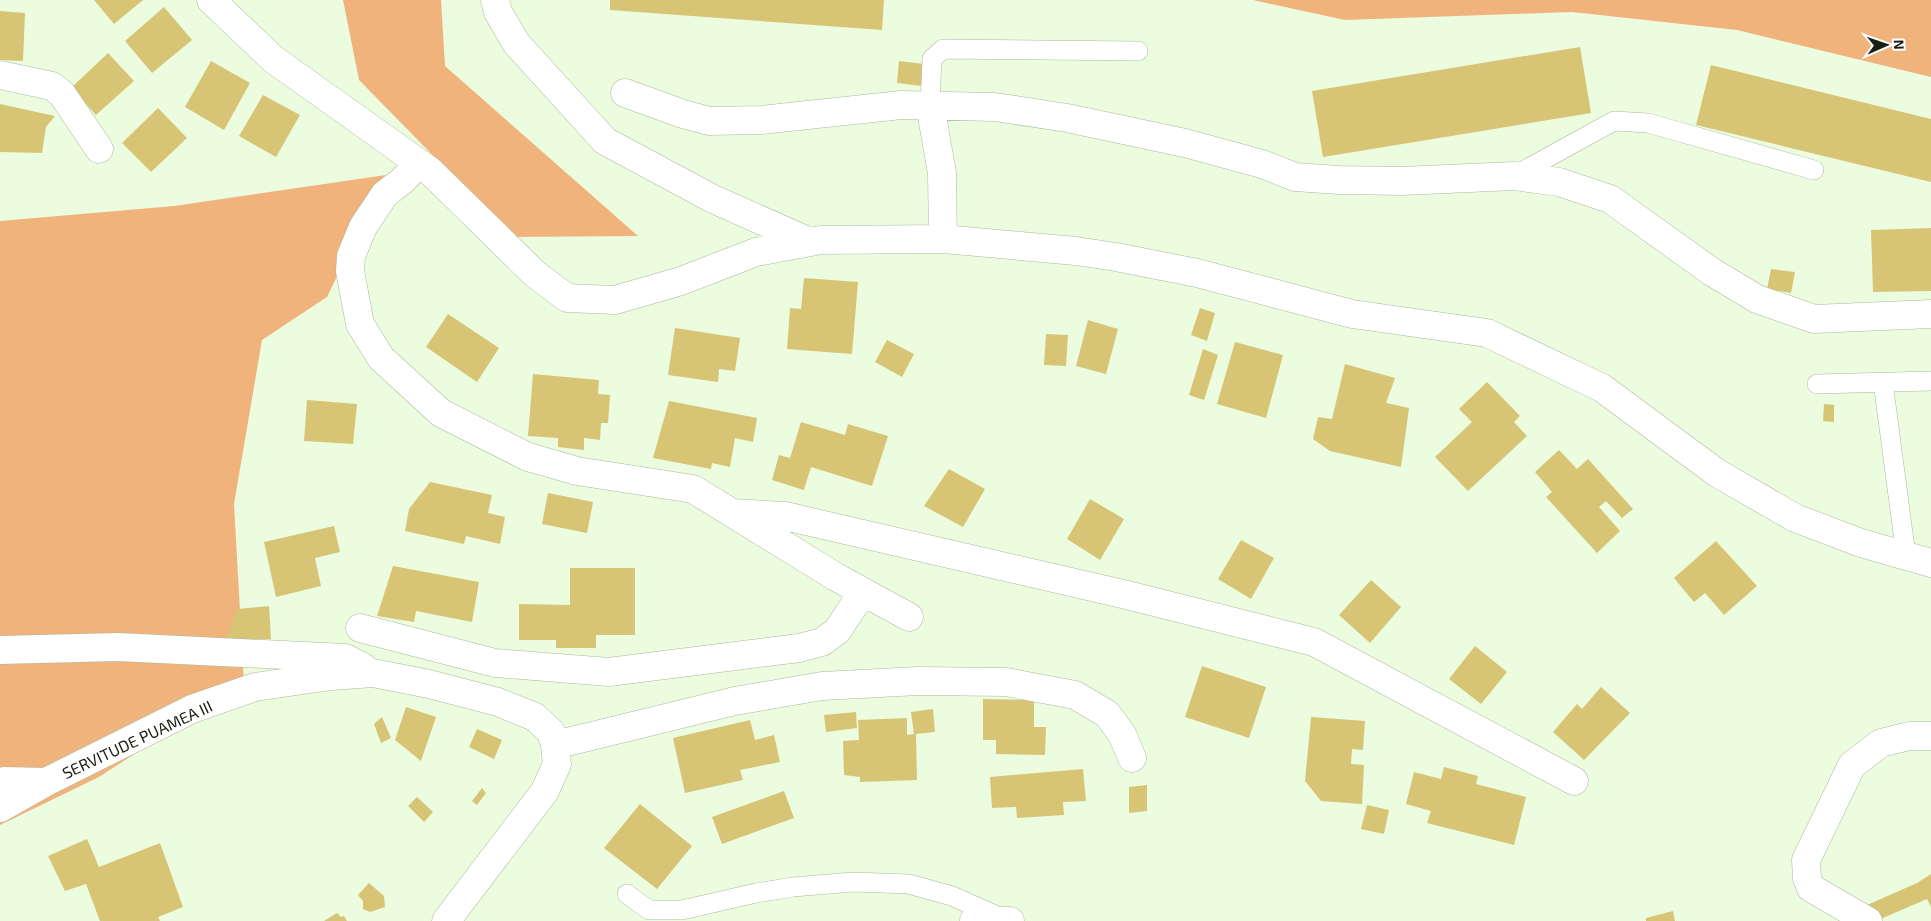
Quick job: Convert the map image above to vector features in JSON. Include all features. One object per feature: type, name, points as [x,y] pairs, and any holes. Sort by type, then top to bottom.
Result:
[{"type":"street","points":[[211,0],[273,59],[430,171],[535,274],[567,298],[615,300],[681,281],[756,252],[821,240],[943,239],[1076,251],[1116,257],[1197,273],[1352,314],[1487,333],[1602,388],[1718,473],[1795,518],[1861,544],[1919,560]]},
{"type":"street","points":[[495,0],[498,12],[516,43],[605,142],[713,199],[810,242]]},
{"type":"street","points":[[0,75],[52,86],[62,94],[99,149]]},
{"type":"street","points":[[625,93],[683,114],[709,121],[760,120],[901,105],[995,107],[1067,118],[1185,143],[1262,164],[1295,177],[1402,181],[1514,176],[1559,182],[1610,199],[1712,272],[1757,299],[1814,319],[1931,314]]},
{"type":"street","points":[[930,105],[942,173],[943,239]]},
{"type":"street","points":[[419,163],[402,181],[385,194],[363,227],[351,256],[350,271],[360,324],[382,358],[441,413],[528,457],[577,471],[693,489],[863,592],[909,616]]},
{"type":"street","points":[[732,513],[785,516],[1127,595],[1314,642],[1574,781]]},
{"type":"street","points":[[360,628],[495,663],[609,672],[799,648],[822,642],[836,630],[863,592]]},
{"type":"street","points":[[0,650],[118,647],[345,658],[373,673]]},
{"type":"street","name":"SERVITUDE PUAMEA III","points":[[0,808],[46,782],[192,709],[255,687],[331,676],[373,673],[429,684],[498,702],[535,717],[551,732],[556,746]]},
{"type":"street","points":[[446,921],[545,791],[557,764],[556,746],[735,701],[822,686],[918,681],[1006,682],[1074,695],[1107,714],[1122,734],[1132,758]]},
{"type":"street","points":[[1868,921],[1811,888],[1807,878],[1806,860],[1852,765],[1881,743],[1909,736],[1931,736]]},
{"type":"street","points":[[0,782],[46,782]]},
{"type":"street","points":[[974,921],[1008,921]]},
{"type":"lane","points":[[930,105],[932,59],[943,50],[1138,51]]},
{"type":"lane","points":[[1514,176],[1614,121],[1648,123],[1814,170]]},
{"type":"lane","points":[[1817,384],[1931,381]]},
{"type":"lane","points":[[1882,382],[1919,560]]},
{"type":"lane","points":[[627,894],[650,910],[682,910],[756,893],[793,887],[853,882],[909,884],[952,896],[1008,921]]},
{"type":"shaded area","points":[[343,0],[441,0],[445,66],[638,236],[513,237],[359,80]]},
{"type":"shaded area","points":[[1253,0],[1931,0],[1931,77],[1737,30],[1572,12],[1345,20]]},
{"type":"shaded area","points":[[386,175],[327,297],[262,340],[234,504],[244,683],[99,777],[0,825],[0,221],[174,206]]},
{"type":"building","points":[[94,0],[143,0],[114,24]]},
{"type":"building","points":[[610,0],[884,0],[882,30],[610,10]]},
{"type":"building","points":[[164,7],[192,40],[152,73],[125,41]]},
{"type":"building","points":[[0,11],[25,13],[23,61],[0,60]]},
{"type":"building","points":[[1580,47],[1591,113],[1323,157],[1312,91]]},
{"type":"building","points":[[108,53],[134,81],[96,115],[71,88]]},
{"type":"building","points":[[211,61],[250,83],[224,130],[185,107]]},
{"type":"building","points":[[899,61],[924,64],[922,86],[897,83]]},
{"type":"building","points":[[1711,65],[1931,119],[1931,182],[1696,125]]},
{"type":"building","points":[[263,95],[300,115],[276,157],[239,136]]},
{"type":"building","points":[[0,104],[55,116],[46,127],[42,153],[0,152]]},
{"type":"building","points":[[158,108],[187,138],[151,172],[122,143]]},
{"type":"building","points":[[1931,228],[1931,291],[1873,292],[1871,230]]},
{"type":"building","points":[[1771,269],[1795,272],[1791,293],[1767,289]]},
{"type":"building","points":[[804,278],[858,282],[852,354],[787,349],[790,308],[801,309]]},
{"type":"building","points":[[1200,308],[1215,313],[1207,341],[1191,335]]},
{"type":"building","points":[[448,314],[499,348],[477,382],[426,347]]},
{"type":"building","points":[[1088,320],[1118,329],[1106,374],[1076,366]]},
{"type":"building","points":[[675,328],[740,338],[735,371],[719,369],[718,382],[668,375]]},
{"type":"building","points":[[1046,334],[1068,335],[1066,366],[1044,365]]},
{"type":"building","points":[[887,340],[914,354],[902,377],[875,362]]},
{"type":"building","points":[[1235,342],[1283,355],[1266,418],[1217,404]]},
{"type":"building","points":[[1203,349],[1218,355],[1204,400],[1189,395]]},
{"type":"building","points":[[1345,364],[1395,378],[1386,403],[1409,408],[1401,467],[1330,451],[1313,439],[1318,417],[1332,419]]},
{"type":"building","points":[[533,374],[599,380],[598,394],[610,395],[608,423],[601,423],[600,440],[584,438],[584,450],[558,447],[558,438],[528,436]]},
{"type":"building","points":[[1487,382],[1520,416],[1514,422],[1527,436],[1468,491],[1435,457],[1472,422],[1459,409]]},
{"type":"building","points":[[307,400],[357,404],[353,444],[304,441]]},
{"type":"building","points":[[669,401],[757,418],[753,442],[735,438],[730,467],[712,463],[711,469],[653,458]]},
{"type":"building","points":[[1824,404],[1834,405],[1834,422],[1823,421]]},
{"type":"building","points":[[801,422],[845,435],[848,424],[888,436],[872,486],[811,467],[804,490],[772,480],[779,455],[790,458]]},
{"type":"building","points":[[1559,450],[1577,469],[1588,459],[1633,509],[1622,518],[1606,501],[1599,507],[1620,531],[1597,553],[1546,497],[1552,492],[1535,472]]},
{"type":"building","points":[[949,469],[985,489],[963,527],[924,506]]},
{"type":"building","points":[[430,482],[492,495],[488,513],[505,517],[500,544],[466,536],[464,544],[405,531],[409,509]]},
{"type":"building","points":[[548,493],[593,502],[587,533],[542,524]]},
{"type":"building","points":[[1090,499],[1124,519],[1100,560],[1067,539]]},
{"type":"building","points":[[334,526],[340,552],[315,558],[321,586],[276,597],[264,542]]},
{"type":"building","points":[[1241,540],[1274,558],[1251,599],[1218,579]]},
{"type":"building","points":[[1716,541],[1757,586],[1724,615],[1705,593],[1694,602],[1674,578]]},
{"type":"building","points":[[393,566],[479,582],[472,622],[416,611],[414,622],[377,616]]},
{"type":"building","points":[[570,568],[635,568],[635,635],[596,635],[596,648],[556,648],[556,640],[519,640],[519,604],[570,605]]},
{"type":"building","points":[[1371,580],[1401,607],[1370,643],[1339,615]]},
{"type":"building","points":[[269,606],[271,639],[225,642],[237,609]]},
{"type":"building","points":[[1475,646],[1507,672],[1481,704],[1449,679]]},
{"type":"building","points":[[1202,666],[1266,687],[1249,738],[1185,717]]},
{"type":"building","points":[[1601,687],[1630,713],[1584,760],[1553,732],[1577,704],[1582,709]]},
{"type":"building","points":[[983,699],[1034,700],[1034,727],[1046,727],[1045,755],[996,754],[996,740],[983,740]]},
{"type":"building","points":[[406,707],[436,717],[421,761],[395,740]]},
{"type":"building","points":[[933,709],[935,732],[916,734],[917,780],[860,782],[860,777],[844,775],[843,741],[859,740],[858,720],[907,718],[907,735],[914,734],[911,712]]},
{"type":"building","points":[[856,712],[857,728],[826,732],[824,715]]},
{"type":"building","points":[[382,717],[391,738],[381,743],[374,724]]},
{"type":"building","points":[[1311,717],[1365,721],[1363,750],[1352,749],[1351,764],[1364,765],[1362,804],[1321,801],[1305,781]]},
{"type":"building","points":[[750,720],[755,740],[774,735],[780,762],[740,770],[743,780],[685,793],[673,738]]},
{"type":"building","points":[[477,729],[502,740],[494,759],[469,747]]},
{"type":"building","points":[[1444,767],[1478,776],[1476,784],[1526,797],[1514,845],[1427,823],[1431,811],[1406,804],[1414,772],[1441,779]]},
{"type":"building","points":[[1083,769],[1086,801],[1063,802],[1064,815],[1017,818],[1016,807],[992,808],[990,777]]},
{"type":"building","points":[[1147,785],[1147,811],[1129,813],[1129,787]]},
{"type":"building","points":[[482,788],[486,793],[477,805],[472,801]]},
{"type":"building","points":[[784,791],[794,818],[722,844],[712,817]]},
{"type":"building","points":[[417,797],[433,812],[424,822],[408,806]]},
{"type":"building","points":[[640,804],[692,846],[657,889],[604,848]]},
{"type":"building","points":[[1367,805],[1389,810],[1384,834],[1361,829]]},
{"type":"building","points":[[87,839],[99,867],[160,843],[183,907],[158,917],[160,921],[100,921],[86,884],[65,891],[48,856]]},
{"type":"building","points":[[1931,874],[1931,907],[1927,899],[1876,921],[1867,905],[1917,883]]},
{"type":"building","points":[[369,883],[384,896],[385,907],[370,912],[363,909],[363,901],[358,895]]},
{"type":"building","points":[[1673,911],[1675,921],[1646,921],[1646,918]]},
{"type":"building","points":[[337,913],[341,917],[344,916],[347,921],[324,921]]}]
